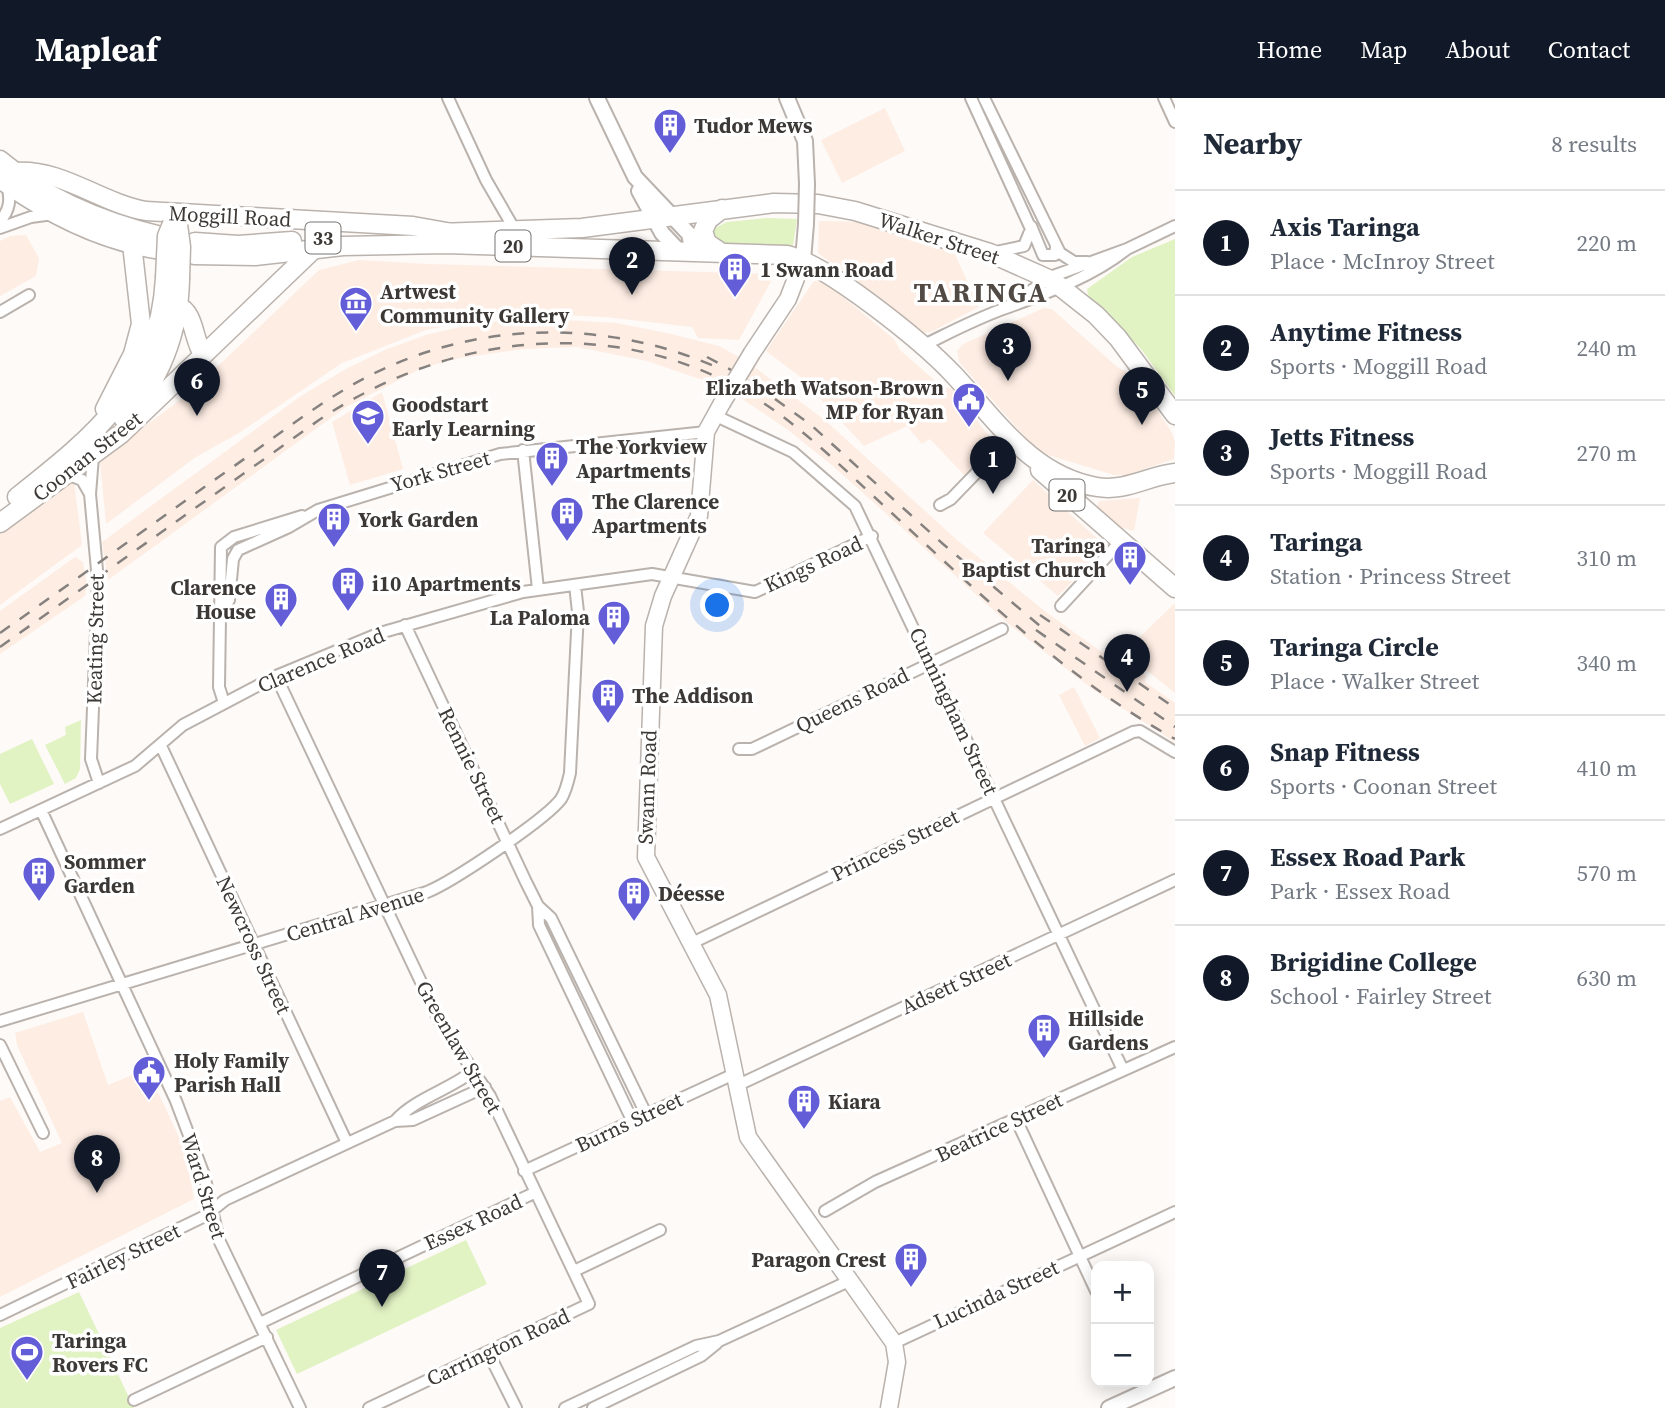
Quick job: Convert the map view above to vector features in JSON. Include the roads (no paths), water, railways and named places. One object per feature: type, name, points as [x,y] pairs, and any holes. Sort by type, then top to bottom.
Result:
[{"type":"main road","name":"Moggill Road","points":[[0,160],[8,178],[52,214],[132,244],[171,226]]},
{"type":"main road","name":"Moggill Road","points":[[8,178],[90,214],[171,226],[414,226],[452,233]]},
{"type":"main road","name":"Walker Street","points":[[722,209],[774,203],[830,206],[990,253],[1054,282],[1118,338],[1175,415]]},
{"type":"main road","name":"Moggill Road","points":[[722,209],[612,224],[516,232],[452,233],[195,248],[255,256],[343,246],[445,244],[775,253],[803,260],[824,271],[922,346],[953,374],[1015,444],[1054,471],[1096,487],[1121,487],[1172,472]]},
{"type":"main road","points":[[719,251],[707,243],[703,230],[708,220],[722,209]]},
{"type":"main road","name":"Coonan Street","points":[[3,516],[105,436],[148,390],[163,362],[178,306],[167,236],[171,226]]},
{"type":"main road","points":[[99,429],[101,416],[133,354],[141,324],[132,244]]},
{"type":"main road","name":"Coonan Street","points":[[3,516],[93,457],[121,434],[315,248]]},
{"type":"main road","name":"Swann Road","points":[[803,260],[788,299],[752,353],[706,432],[699,516],[659,608],[653,639],[645,853],[718,995],[746,1128],[755,1148],[894,1343]]},
{"type":"main road","name":"Coonan Street","points":[[3,516],[99,429],[139,375],[172,279]]},
{"type":"main road","points":[[157,328],[163,317],[178,306],[188,315],[196,342],[203,354]]},
{"type":"main road","name":"20","points":[[1015,444],[1120,542],[1175,587]]},
{"type":"main road","points":[[890,1408],[897,1362],[894,1343]]},
{"type":"street","points":[[448,98],[516,232]]},
{"type":"street","points":[[597,98],[630,167],[663,216],[666,238],[683,250],[691,243],[690,234],[663,216],[635,184]]},
{"type":"street","points":[[787,98],[805,141],[807,184],[803,260]]},
{"type":"street","points":[[971,98],[1043,255],[1055,255],[1056,247]]},
{"type":"street","points":[[984,98],[1056,247],[1065,258],[1087,262]]},
{"type":"street","points":[[1164,98],[1175,122]]},
{"type":"street","points":[[612,224],[634,208],[635,184],[630,167]]},
{"type":"street","points":[[0,221],[8,209],[8,178]]},
{"type":"street","points":[[0,228],[31,216],[52,214]]},
{"type":"street","points":[[990,253],[1026,245],[1031,234],[1028,220]]},
{"type":"street","points":[[922,346],[1007,307],[1087,262],[1127,249],[1175,226]]},
{"type":"street","points":[[1054,282],[1109,262],[1127,249]]},
{"type":"street","points":[[0,312],[29,295]]},
{"type":"street","name":"Cunningham Street","points":[[718,409],[793,453],[855,506],[932,662],[1123,1070]]},
{"type":"street","name":"York Street","points":[[224,703],[219,687],[221,547],[234,537],[385,487],[523,450],[706,432]]},
{"type":"street","points":[[940,505],[951,499],[1015,444]]},
{"type":"street","points":[[523,450],[538,589]]},
{"type":"street","name":"Keating Street","points":[[93,457],[90,494],[98,581],[91,759],[99,783]]},
{"type":"street","points":[[67,474],[82,480],[90,494]]},
{"type":"street","name":"Kings Road","points":[[672,577],[755,592],[872,536]]},
{"type":"street","points":[[1061,606],[1120,542]]},
{"type":"street","name":"Clarence Road","points":[[0,829],[138,764],[180,727],[276,676],[405,625],[495,598],[538,589],[652,574],[672,577]]},
{"type":"street","name":"Central Avenue","points":[[0,1021],[254,946],[436,888],[557,803],[570,776],[578,612],[575,585]]},
{"type":"street","name":"Rennie Street","points":[[405,625],[538,906],[551,918],[646,1114]]},
{"type":"street","name":"Queens Road","points":[[739,749],[752,749],[1002,629]]},
{"type":"street","name":"Greenlaw Street","points":[[276,676],[387,904],[439,1020],[485,1087],[589,1304]]},
{"type":"street","name":"Princess Street","points":[[692,943],[1137,731],[1175,752]]},
{"type":"street","name":"Newcross Street","points":[[161,746],[347,1143]]},
{"type":"street","name":"Ward Street","points":[[41,810],[194,1146],[204,1175],[219,1240],[300,1408]]},
{"type":"street","name":"Adsett Street","points":[[735,1080],[1175,880]]},
{"type":"street","name":"Rennie Street","points":[[538,906],[539,925],[632,1120]]},
{"type":"street","points":[[0,1045],[43,1133]]},
{"type":"street","name":"Beatrice Street","points":[[829,1207],[875,1182],[1175,1047]]},
{"type":"street","name":"Fairley Street","points":[[395,1121],[406,1109],[452,1087],[472,1070]]},
{"type":"street","name":"Burns Street","points":[[524,1171],[632,1120],[735,1080]]},
{"type":"street","name":"Fairley Street","points":[[0,1315],[205,1216],[225,1200],[395,1121],[413,1120],[485,1087]]},
{"type":"street","points":[[1016,1119],[1091,1280]]},
{"type":"street","name":"Essex Road","points":[[260,1322],[534,1193]]},
{"type":"street","name":"Lucinda Street","points":[[894,1343],[1175,1212]]},
{"type":"street","points":[[574,1271],[660,1230]]},
{"type":"street","points":[[565,1408],[696,1346],[719,1341],[849,1281]]},
{"type":"street","name":"Carrington Road","points":[[369,1408],[589,1304]]},
{"type":"street","points":[[134,1400],[267,1338]]},
{"type":"street","points":[[593,1408],[701,1356],[719,1341]]},
{"type":"street","points":[[488,1352],[516,1408]]},
{"type":"street","points":[[1154,1383],[1175,1378]]},
{"type":"street","points":[[1109,1408],[1140,1387]]},
{"type":"railway","points":[[0,633],[309,412],[365,378],[407,359],[450,345],[494,336],[583,334],[628,340],[671,350],[714,366]]},
{"type":"railway","points":[[0,647],[319,420],[371,390],[425,367],[481,351],[538,344],[596,345],[653,354],[709,373],[762,402],[824,451],[1022,631],[1096,689],[1175,739]]},
{"type":"railway","points":[[707,357],[787,400]]},
{"type":"railway","points":[[775,399],[811,425],[943,544],[1046,631]]},
{"type":"railway","points":[[1040,615],[1175,708]]},
{"type":"railway","points":[[1036,630],[1175,727]]},
{"type":"place","name":"Tudor Mews","points":[[670,155]]},
{"type":"place","name":"Anytime Fitness","points":[[632,295]]},
{"type":"place","name":"1 Swann Road","points":[[735,299]]},
{"type":"place","name":"Artwest Community Gallery","points":[[356,333]]},
{"type":"place","name":"Jetts Fitness","points":[[1008,381]]},
{"type":"place","name":"Snap Fitness","points":[[197,416]]},
{"type":"place","name":"Taringa Circle","points":[[1142,425]]},
{"type":"place","name":"Elizabeth Watson-Brown MP for Ryan","points":[[969,429]]},
{"type":"place","name":"Goodstart Early Learning","points":[[368,446]]},
{"type":"place","name":"The Yorkview Apartments","points":[[552,488]]},
{"type":"place","name":"Axis Taringa","points":[[993,494]]},
{"type":"place","name":"The Clarence Apartments","points":[[567,543]]},
{"type":"place","name":"York Garden","points":[[334,549]]},
{"type":"place","name":"Taringa Baptist Church","points":[[1130,587]]},
{"type":"place","name":"i10 Apartments","points":[[348,613]]},
{"type":"place","name":"Clarence House","points":[[281,629]]},
{"type":"place","name":"La Paloma","points":[[614,647]]},
{"type":"place","name":"Taringa","points":[[1127,692]]},
{"type":"place","name":"The Addison","points":[[608,725]]},
{"type":"place","name":"Sommer Garden","points":[[39,903]]},
{"type":"place","name":"Déesse","points":[[634,923]]},
{"type":"place","name":"Hillside Gardens","points":[[1044,1060]]},
{"type":"place","name":"Holy Family Parish Hall","points":[[149,1102]]},
{"type":"place","name":"Kiara","points":[[804,1131]]},
{"type":"place","name":"Brigidine College","points":[[97,1193]]},
{"type":"place","name":"Paragon Crest","points":[[911,1289]]},
{"type":"place","name":"Essex Road Park","points":[[382,1307]]},
{"type":"place","name":"Taringa Rovers FC","points":[[27,1382]]},
{"type":"district","name":"TARINGA","points":[[981,292]]}]
